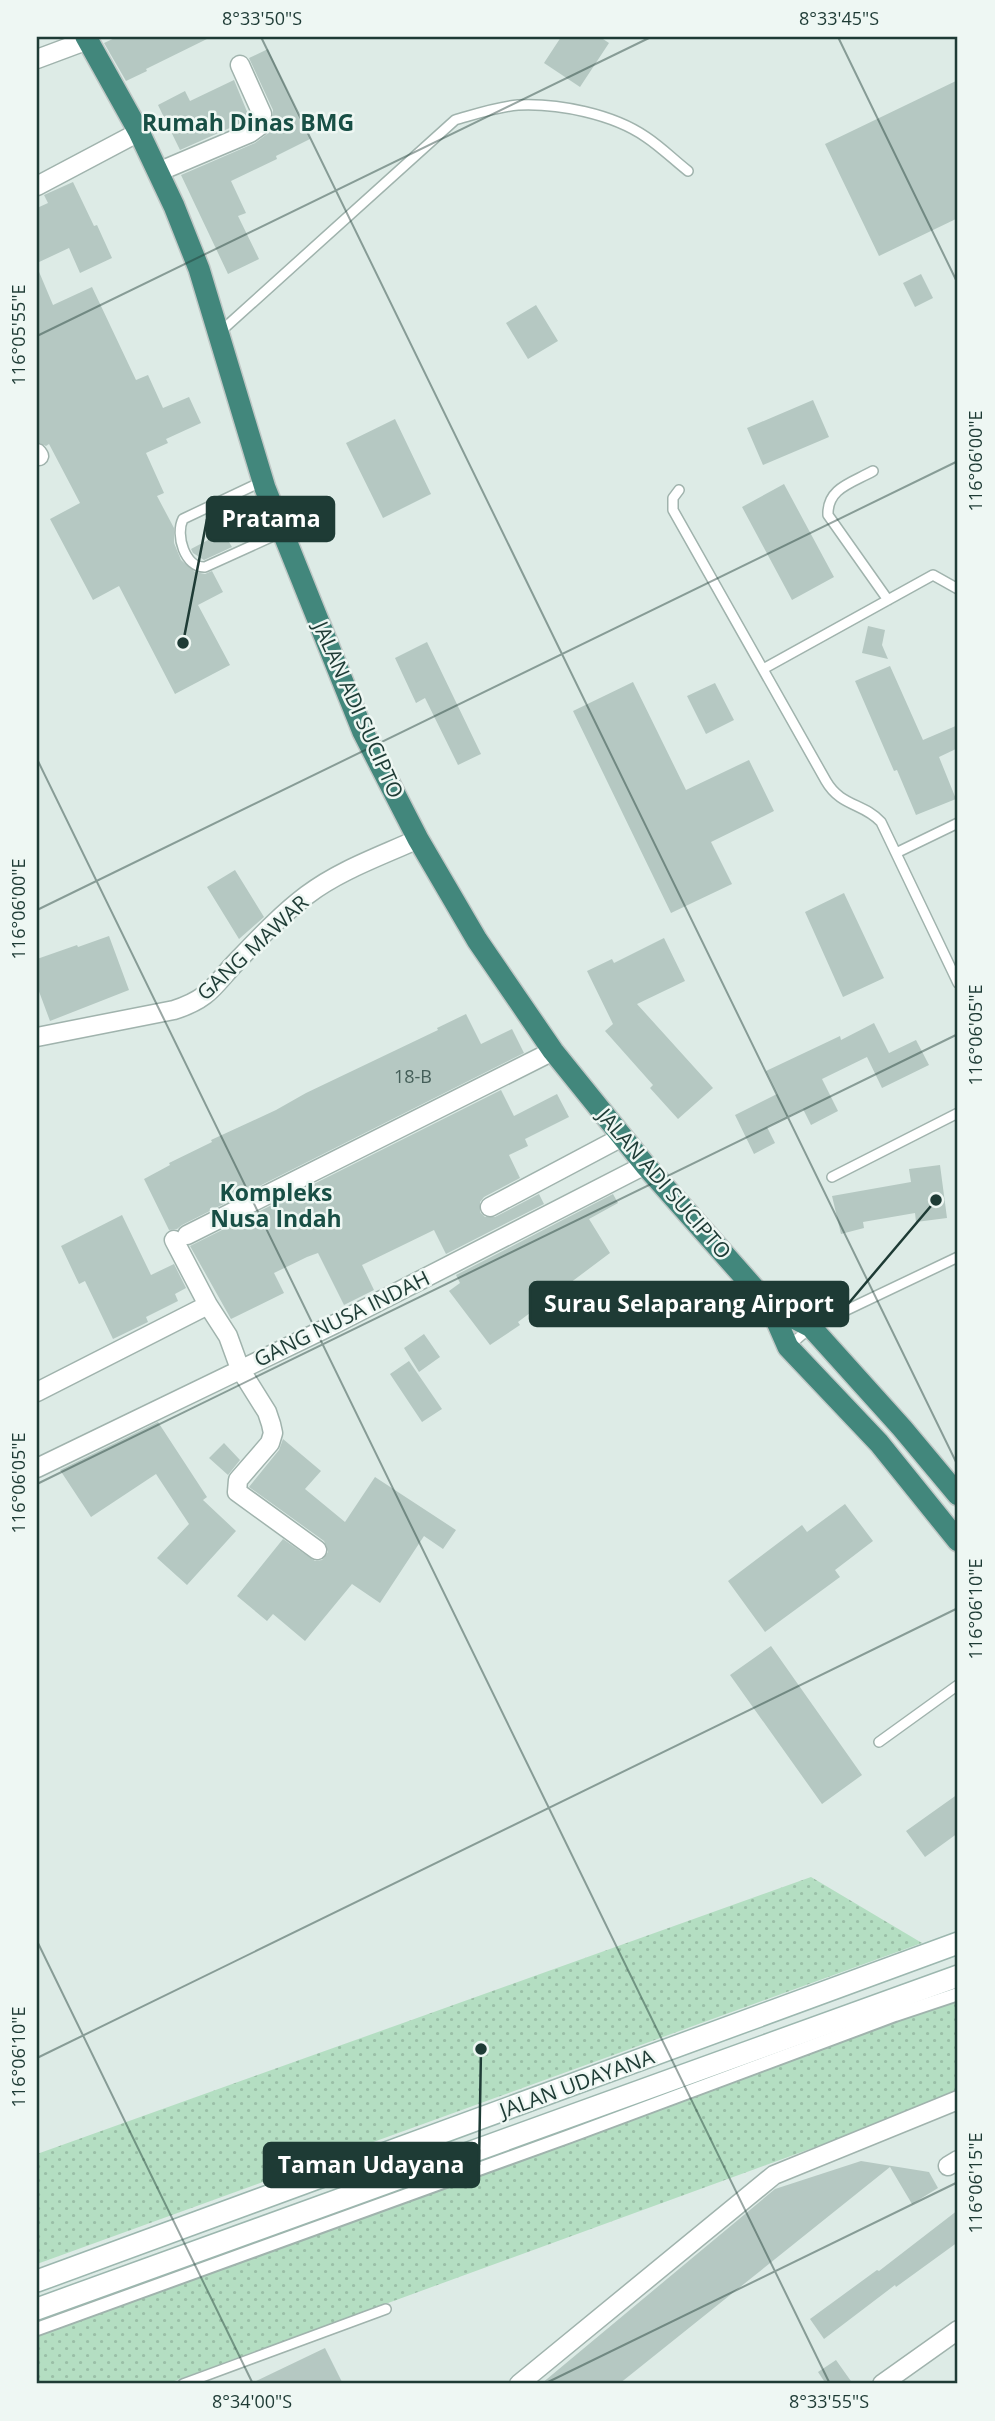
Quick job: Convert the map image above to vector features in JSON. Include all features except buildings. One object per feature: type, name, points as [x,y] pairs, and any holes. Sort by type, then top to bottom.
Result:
[{"type":"highway","name":"JALAN ADI SUCIPTO","points":[[89,38],[158,172],[199,270],[263,481],[363,732],[418,839],[541,1057],[622,1137],[770,1306],[788,1347],[879,1443],[958,1541]]},
{"type":"highway","name":"JALAN ADI SUCIPTO","points":[[770,1306],[810,1327],[902,1428],[958,1496]]},
{"type":"main road","name":"JALAN UDAYANA","points":[[37,2281],[958,1943]]},
{"type":"main road","name":"JALAN UDAYANA","points":[[37,2309],[958,1976]]},
{"type":"street","points":[[46,56],[89,38]]},
{"type":"street","points":[[158,172],[250,133],[261,125],[262,114],[240,65]]},
{"type":"street","points":[[37,186],[139,132]]},
{"type":"street","name":"GANG MAWAR","points":[[37,1037],[193,1004],[207,995],[238,960],[308,894],[350,870],[418,839]]},
{"type":"street","points":[[317,1550],[237,1492],[238,1480],[270,1443],[273,1433],[267,1412],[240,1369],[228,1336],[208,1306],[181,1238],[541,1057]]},
{"type":"street","points":[[490,1207],[622,1137]]},
{"type":"street","name":"GANG NUSA INDAH","points":[[37,1468],[335,1324],[645,1165]]},
{"type":"street","points":[[37,1392],[208,1306]]},
{"type":"street","points":[[37,2329],[958,1994]]},
{"type":"street","points":[[519,2384],[774,2175],[958,2100]]},
{"type":"street","points":[[882,2384],[958,2330]]},
{"type":"lane","points":[[218,334],[455,120],[488,110],[520,105],[581,110],[610,119],[645,136],[688,171]]},
{"type":"lane","points":[[873,471],[834,492],[827,503],[828,515],[888,600]]},
{"type":"lane","points":[[263,481],[183,519],[179,527],[180,537],[190,562],[198,567],[205,567],[282,532]]},
{"type":"lane","points":[[679,490],[673,498],[673,510],[830,789],[842,800],[873,814],[881,822],[958,983]]},
{"type":"lane","points":[[763,669],[933,575],[958,589]]},
{"type":"lane","points":[[896,853],[958,822]]},
{"type":"lane","points":[[832,1177],[958,1113]]},
{"type":"lane","points":[[788,1347],[810,1327],[958,1257]]},
{"type":"lane","points":[[879,1742],[958,1685]]},
{"type":"lane","points":[[183,2384],[386,2308]]},
{"type":"green space","points":[[811,1877],[922,1943],[37,2264],[37,2154]]},
{"type":"green space","points":[[958,1998],[958,2095],[166,2384],[37,2384],[37,2334]]},
{"type":"place","name":"Pratama","points":[[183,643]]},
{"type":"place","name":"Surau Selaparang Airport","points":[[936,1200]]},
{"type":"place","name":"Taman Udayana","points":[[481,2049]]},
{"type":"district","name":"Rumah Dinas BMG","points":[[248,123]]},
{"type":"district","name":"Kompleks Nusa Indah","points":[[276,1206]]}]
